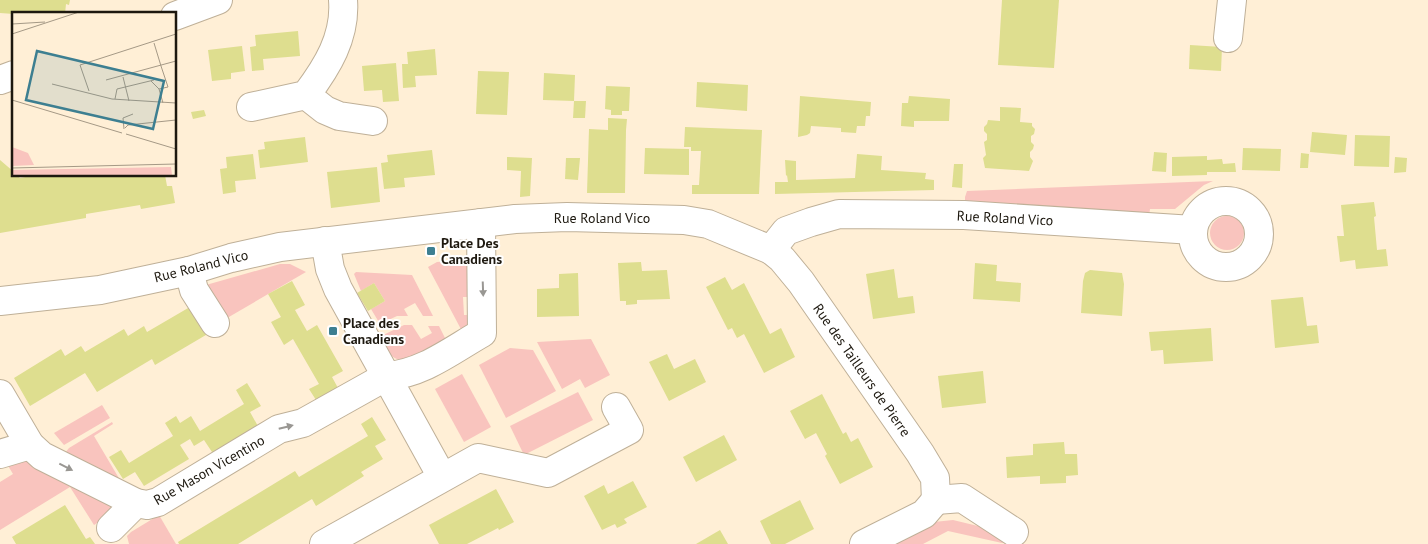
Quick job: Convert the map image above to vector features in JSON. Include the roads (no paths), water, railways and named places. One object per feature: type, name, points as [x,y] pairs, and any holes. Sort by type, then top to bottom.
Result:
[{"type":"street","points":[[176,16],[218,0]]},
{"type":"street","points":[[251,107],[306,95],[325,69],[339,39],[344,9],[343,0]]},
{"type":"street","points":[[1228,38],[1232,0]]},
{"type":"street","points":[[0,80],[12,76]]},
{"type":"street","points":[[306,95],[324,110],[339,116],[373,121]]},
{"type":"street","name":"Rue Roland Vico","points":[[0,301],[100,290],[189,271],[231,258],[280,247],[515,219],[567,217],[684,220],[715,226],[771,250],[786,231],[839,214],[964,215],[1193,230]]},
{"type":"street","points":[[387,376],[400,375],[421,368],[482,333],[481,223]]},
{"type":"street","points":[[325,241],[330,269],[338,289],[442,477]]},
{"type":"street","name":"Rue des Tailleurs de Pierre","points":[[771,250],[782,259],[801,282],[920,453],[935,478],[936,500]]},
{"type":"street","points":[[189,271],[194,290],[215,323]]},
{"type":"street","name":"Rue Mason Vicentino","points":[[0,394],[30,445],[42,456],[136,503],[148,505],[158,502],[279,429],[303,423],[387,376]]},
{"type":"street","points":[[324,544],[478,458],[548,473],[629,430],[616,407]]},
{"type":"street","points":[[0,454],[30,445]]},
{"type":"street","points":[[864,544],[924,514],[936,500],[962,498],[1014,532]]},
{"type":"street","points":[[111,528],[136,503]]},
{"type":"place","name":"Place Des Canadiens","points":[[431,251]]},
{"type":"place","name":"Place des Canadiens","points":[[333,331]]}]
